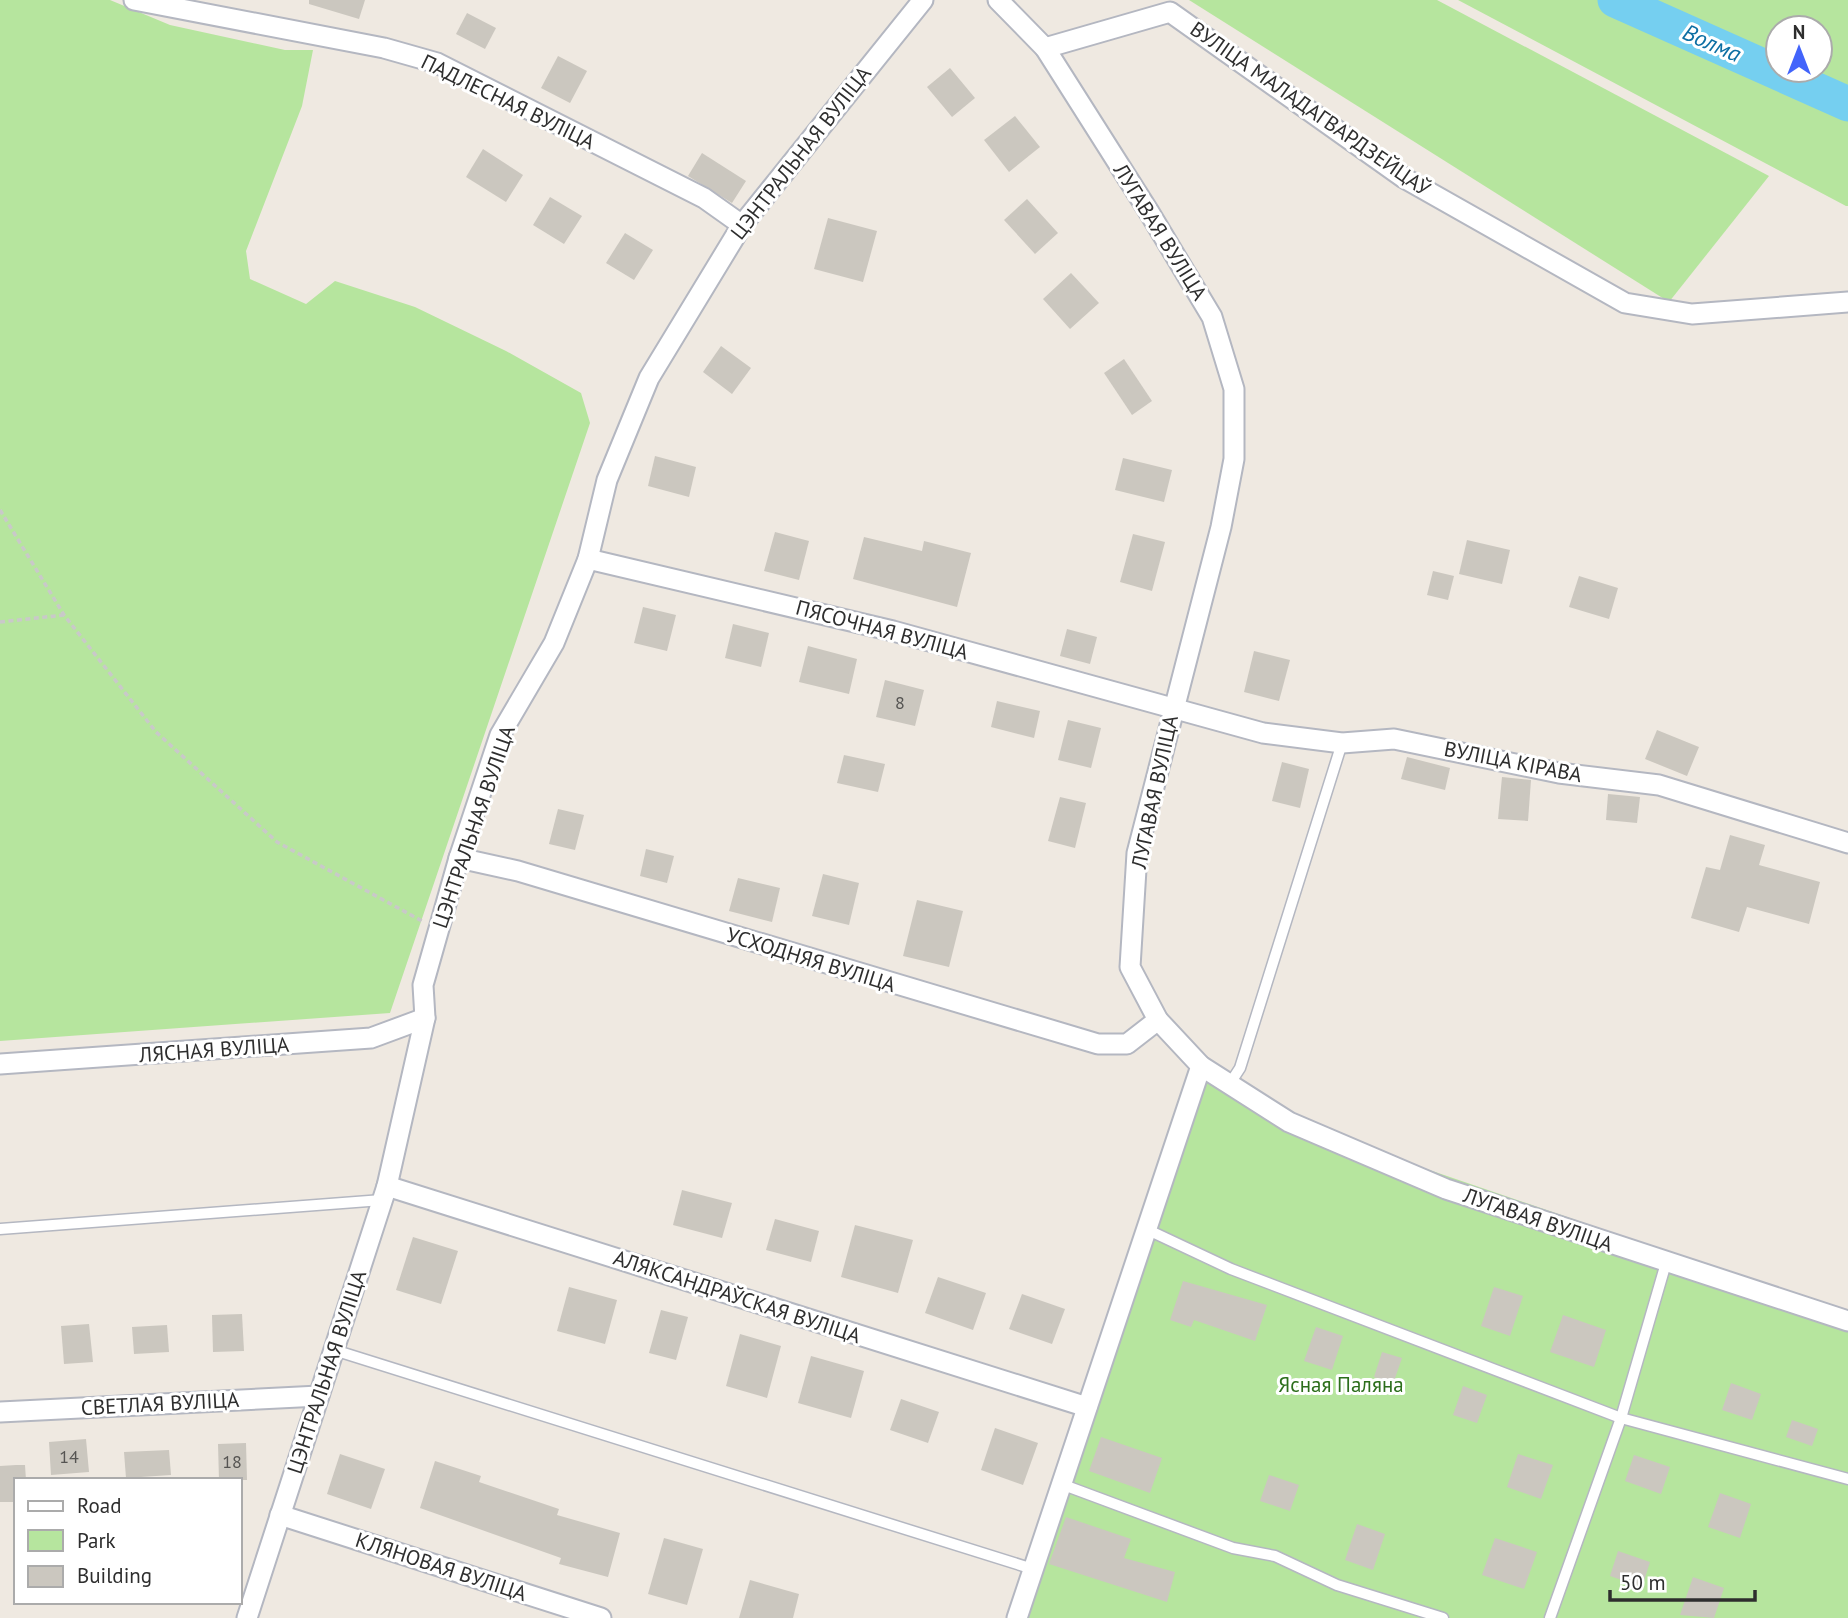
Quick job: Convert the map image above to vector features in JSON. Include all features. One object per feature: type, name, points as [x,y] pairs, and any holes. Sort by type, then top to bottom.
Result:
[{"type":"street","name":"ПАДЛЕСНАЯ ВУЛІЦА","points":[[134,0],[384,48],[437,63],[704,198],[742,225]]},
{"type":"street","name":"ЦЭНТРАЛЬНАЯ ВУЛІЦА","points":[[247,1618],[385,1193],[425,1018],[423,985],[459,858],[500,735],[554,643],[588,559],[607,480],[649,378],[742,225],[923,0]]},
{"type":"street","name":"ЛУГАВАЯ ВУЛІЦА","points":[[998,0],[1045,48],[1212,317],[1234,389],[1234,459],[1221,527],[1137,853],[1130,967],[1158,1020],[1201,1066],[1289,1122],[1446,1189],[1848,1321]]},
{"type":"street","name":"ВУЛІЦА МАЛАДАГВАРДЗЕЙЦАЎ","points":[[1045,48],[1170,12],[1404,178],[1625,303],[1692,314],[1848,302]]},
{"type":"street","name":"ПЯСОЧНАЯ ВУЛІЦА","points":[[588,559],[893,631],[1173,708]]},
{"type":"street","name":"ВУЛІЦА КІРАВА","points":[[1173,708],[1263,733],[1342,743],[1394,739],[1559,773],[1660,785],[1848,843]]},
{"type":"street","name":"УСХОДНЯЯ ВУЛІЦА","points":[[459,858],[518,871],[1098,1044],[1127,1044],[1158,1020]]},
{"type":"street","name":"ЛЯСНАЯ ВУЛІЦА","points":[[0,1064],[371,1038],[425,1018]]},
{"type":"street","points":[[1017,1618],[1201,1066]]},
{"type":"street","name":"АЛЯКСАНДРАЎСКАЯ ВУЛІЦА","points":[[385,1193],[1087,1407]]},
{"type":"street","name":"СВЕТЛАЯ ВУЛІЦА","points":[[0,1412],[319,1396]]},
{"type":"street","name":"КЛЯНОВАЯ ВУЛІЦА","points":[[281,1515],[601,1618]]},
{"type":"lane","points":[[1229,1085],[1240,1068],[1342,743]]},
{"type":"lane","points":[[0,1229],[385,1193]]},
{"type":"lane","points":[[1146,1229],[1231,1269],[1621,1418],[1848,1479]]},
{"type":"lane","points":[[1550,1618],[1621,1418],[1666,1263]]},
{"type":"lane","points":[[334,1350],[1033,1569]]},
{"type":"lane","points":[[1061,1484],[1233,1548],[1275,1556],[1337,1585],[1443,1618]]},
{"type":"path","points":[[0,509],[64,615],[156,732],[277,842],[439,930]]},
{"type":"path","points":[[0,622],[64,615]]},
{"type":"green space","points":[[0,0],[110,0],[170,25],[285,50],[313,50],[302,106],[246,251],[250,279],[306,304],[335,281],[415,307],[506,351],[581,393],[590,423],[390,1013],[0,1041]]},
{"type":"green space","points":[[1189,0],[1437,0],[1769,176],[1669,302]]},
{"type":"green space","points":[[1458,0],[1848,0],[1846,206]]},
{"type":"green space","name":"Ясная Паляна","points":[[1201,1066],[1289,1122],[1848,1313],[1848,1618],[1017,1618]]},
{"type":"building","points":[[309,0],[365,0],[359,19],[309,4]]},
{"type":"building","points":[[467,13],[496,28],[485,49],[456,34]]},
{"type":"building","points":[[558,56],[587,71],[570,103],[541,88]]},
{"type":"building","points":[[950,68],[975,98],[952,117],[927,87]]},
{"type":"building","points":[[1015,116],[1040,147],[1009,172],[984,140]]},
{"type":"building","points":[[483,149],[523,175],[506,202],[466,177]]},
{"type":"building","points":[[702,153],[746,181],[732,203],[688,176]]},
{"type":"building","points":[[550,197],[582,216],[564,244],[533,225]]},
{"type":"building","points":[[1027,199],[1058,233],[1035,254],[1004,220]]},
{"type":"building","points":[[828,218],[877,231],[863,282],[814,269]]},
{"type":"building","points":[[625,233],[653,250],[634,280],[606,263]]},
{"type":"building","points":[[1071,273],[1099,303],[1070,329],[1043,299]]},
{"type":"building","points":[[721,346],[751,368],[732,394],[703,372]]},
{"type":"building","points":[[1124,359],[1152,401],[1132,415],[1104,373]]},
{"type":"building","points":[[655,456],[696,467],[689,497],[648,486]]},
{"type":"building","points":[[1123,458],[1172,470],[1164,502],[1115,490]]},
{"type":"building","points":[[775,532],[809,541],[799,580],[764,571]]},
{"type":"building","points":[[1133,534],[1165,542],[1152,591],[1120,582]]},
{"type":"building","points":[[864,537],[922,551],[924,541],[971,553],[957,607],[853,579]]},
{"type":"building","points":[[1467,540],[1510,550],[1502,584],[1459,574]]},
{"type":"building","points":[[1433,571],[1454,576],[1448,600],[1427,595]]},
{"type":"building","points":[[1579,576],[1618,588],[1609,619],[1569,607]]},
{"type":"building","points":[[643,607],[676,615],[667,651],[634,643]]},
{"type":"building","points":[[733,624],[769,633],[761,667],[725,658]]},
{"type":"building","points":[[1067,629],[1097,637],[1090,664],[1060,656]]},
{"type":"building","points":[[808,646],[857,659],[849,694],[799,682]]},
{"type":"building","points":[[1254,651],[1290,660],[1279,701],[1244,692]]},
{"type":"building","points":[[885,680],[924,690],[915,726],[876,717]]},
{"type":"building","points":[[997,701],[1040,711],[1034,738],[991,727]]},
{"type":"building","points":[[1068,720],[1101,728],[1091,768],[1058,760]]},
{"type":"building","points":[[1657,730],[1699,747],[1687,776],[1645,759]]},
{"type":"building","points":[[844,755],[885,764],[878,792],[837,783]]},
{"type":"building","points":[[1407,757],[1450,768],[1445,790],[1401,779]]},
{"type":"building","points":[[1282,762],[1309,769],[1300,808],[1272,801]]},
{"type":"building","points":[[1502,777],[1531,780],[1528,821],[1498,819]]},
{"type":"building","points":[[1608,794],[1640,797],[1637,823],[1606,820]]},
{"type":"building","points":[[1060,797],[1086,803],[1075,848],[1048,841]]},
{"type":"building","points":[[558,809],[584,815],[575,850],[549,844]]},
{"type":"building","points":[[1730,835],[1765,845],[1759,865],[1820,882],[1809,924],[1747,907],[1739,932],[1691,918],[1706,867],[1720,870]]},
{"type":"building","points":[[646,849],[674,856],[667,883],[640,876]]},
{"type":"building","points":[[823,874],[859,883],[849,925],[812,916]]},
{"type":"building","points":[[738,878],[780,888],[772,922],[729,911]]},
{"type":"building","points":[[917,900],[963,911],[949,967],[903,956]]},
{"type":"building","points":[[682,1190],[732,1203],[722,1238],[673,1225]]},
{"type":"building","points":[[775,1219],[819,1231],[811,1262],[766,1250]]},
{"type":"building","points":[[855,1225],[913,1240],[898,1293],[841,1277]]},
{"type":"building","points":[[413,1237],[458,1251],[441,1304],[396,1290]]},
{"type":"building","points":[[938,1277],[986,1293],[973,1330],[925,1313]]},
{"type":"building","points":[[1183,1281],[1267,1305],[1255,1341],[1194,1320],[1191,1327],[1170,1320]]},
{"type":"building","points":[[569,1287],[617,1300],[605,1344],[557,1331]]},
{"type":"building","points":[[1494,1287],[1523,1296],[1510,1336],[1481,1326]]},
{"type":"building","points":[[1022,1294],[1065,1309],[1052,1344],[1009,1329]]},
{"type":"building","points":[[661,1310],[688,1317],[676,1360],[649,1353]]},
{"type":"building","points":[[242,1314],[244,1351],[213,1352],[212,1315]]},
{"type":"building","points":[[1563,1315],[1606,1330],[1594,1367],[1550,1352]]},
{"type":"building","points":[[89,1324],[93,1362],[64,1364],[61,1326]]},
{"type":"building","points":[[167,1325],[169,1352],[134,1354],[132,1327]]},
{"type":"building","points":[[1316,1327],[1343,1336],[1332,1370],[1304,1361]]},
{"type":"building","points":[[740,1334],[781,1346],[767,1398],[726,1386]]},
{"type":"building","points":[[1382,1352],[1402,1358],[1393,1384],[1374,1377]]},
{"type":"building","points":[[811,1356],[864,1371],[851,1418],[798,1403]]},
{"type":"building","points":[[1731,1383],[1761,1394],[1752,1420],[1722,1410]]},
{"type":"building","points":[[1463,1386],[1487,1395],[1477,1423],[1453,1415]]},
{"type":"building","points":[[901,1399],[939,1412],[928,1443],[890,1430]]},
{"type":"building","points":[[1792,1420],[1818,1429],[1812,1446],[1786,1437]]},
{"type":"building","points":[[995,1428],[1038,1443],[1023,1485],[981,1470]]},
{"type":"building","points":[[1101,1437],[1162,1458],[1150,1493],[1089,1471]]},
{"type":"building","points":[[86,1439],[89,1472],[51,1475],[49,1442]]},
{"type":"building","points":[[246,1443],[247,1480],[219,1478],[218,1444]]},
{"type":"building","points":[[169,1450],[171,1475],[126,1478],[124,1452]]},
{"type":"building","points":[[340,1454],[385,1469],[371,1509],[327,1494]]},
{"type":"building","points":[[1518,1454],[1553,1465],[1541,1499],[1507,1487]]},
{"type":"building","points":[[1634,1455],[1670,1467],[1661,1494],[1625,1481]]},
{"type":"building","points":[[435,1461],[481,1476],[479,1482],[559,1509],[557,1515],[620,1533],[608,1577],[559,1564],[561,1558],[420,1508]]},
{"type":"building","points":[[25,1465],[26,1478],[14,1478],[14,1502],[0,1502],[0,1466]]},
{"type":"building","points":[[1269,1475],[1299,1485],[1290,1511],[1260,1501]]},
{"type":"building","points":[[1720,1493],[1751,1504],[1740,1538],[1708,1527]]},
{"type":"building","points":[[1066,1517],[1131,1539],[1124,1558],[1175,1572],[1167,1602],[1049,1564]]},
{"type":"building","points":[[1357,1524],[1385,1534],[1373,1570],[1345,1560]]},
{"type":"building","points":[[664,1538],[703,1549],[687,1605],[648,1594]]},
{"type":"building","points":[[1495,1538],[1537,1552],[1524,1589],[1482,1575]]},
{"type":"building","points":[[1618,1551],[1650,1562],[1642,1587],[1610,1576]]},
{"type":"building","points":[[1693,1577],[1724,1588],[1714,1618],[1680,1615]]},
{"type":"building","points":[[750,1580],[799,1594],[793,1618],[739,1618]]},
{"type":"waterway","name":"Волма","points":[[1615,0],[1848,104]]}]
